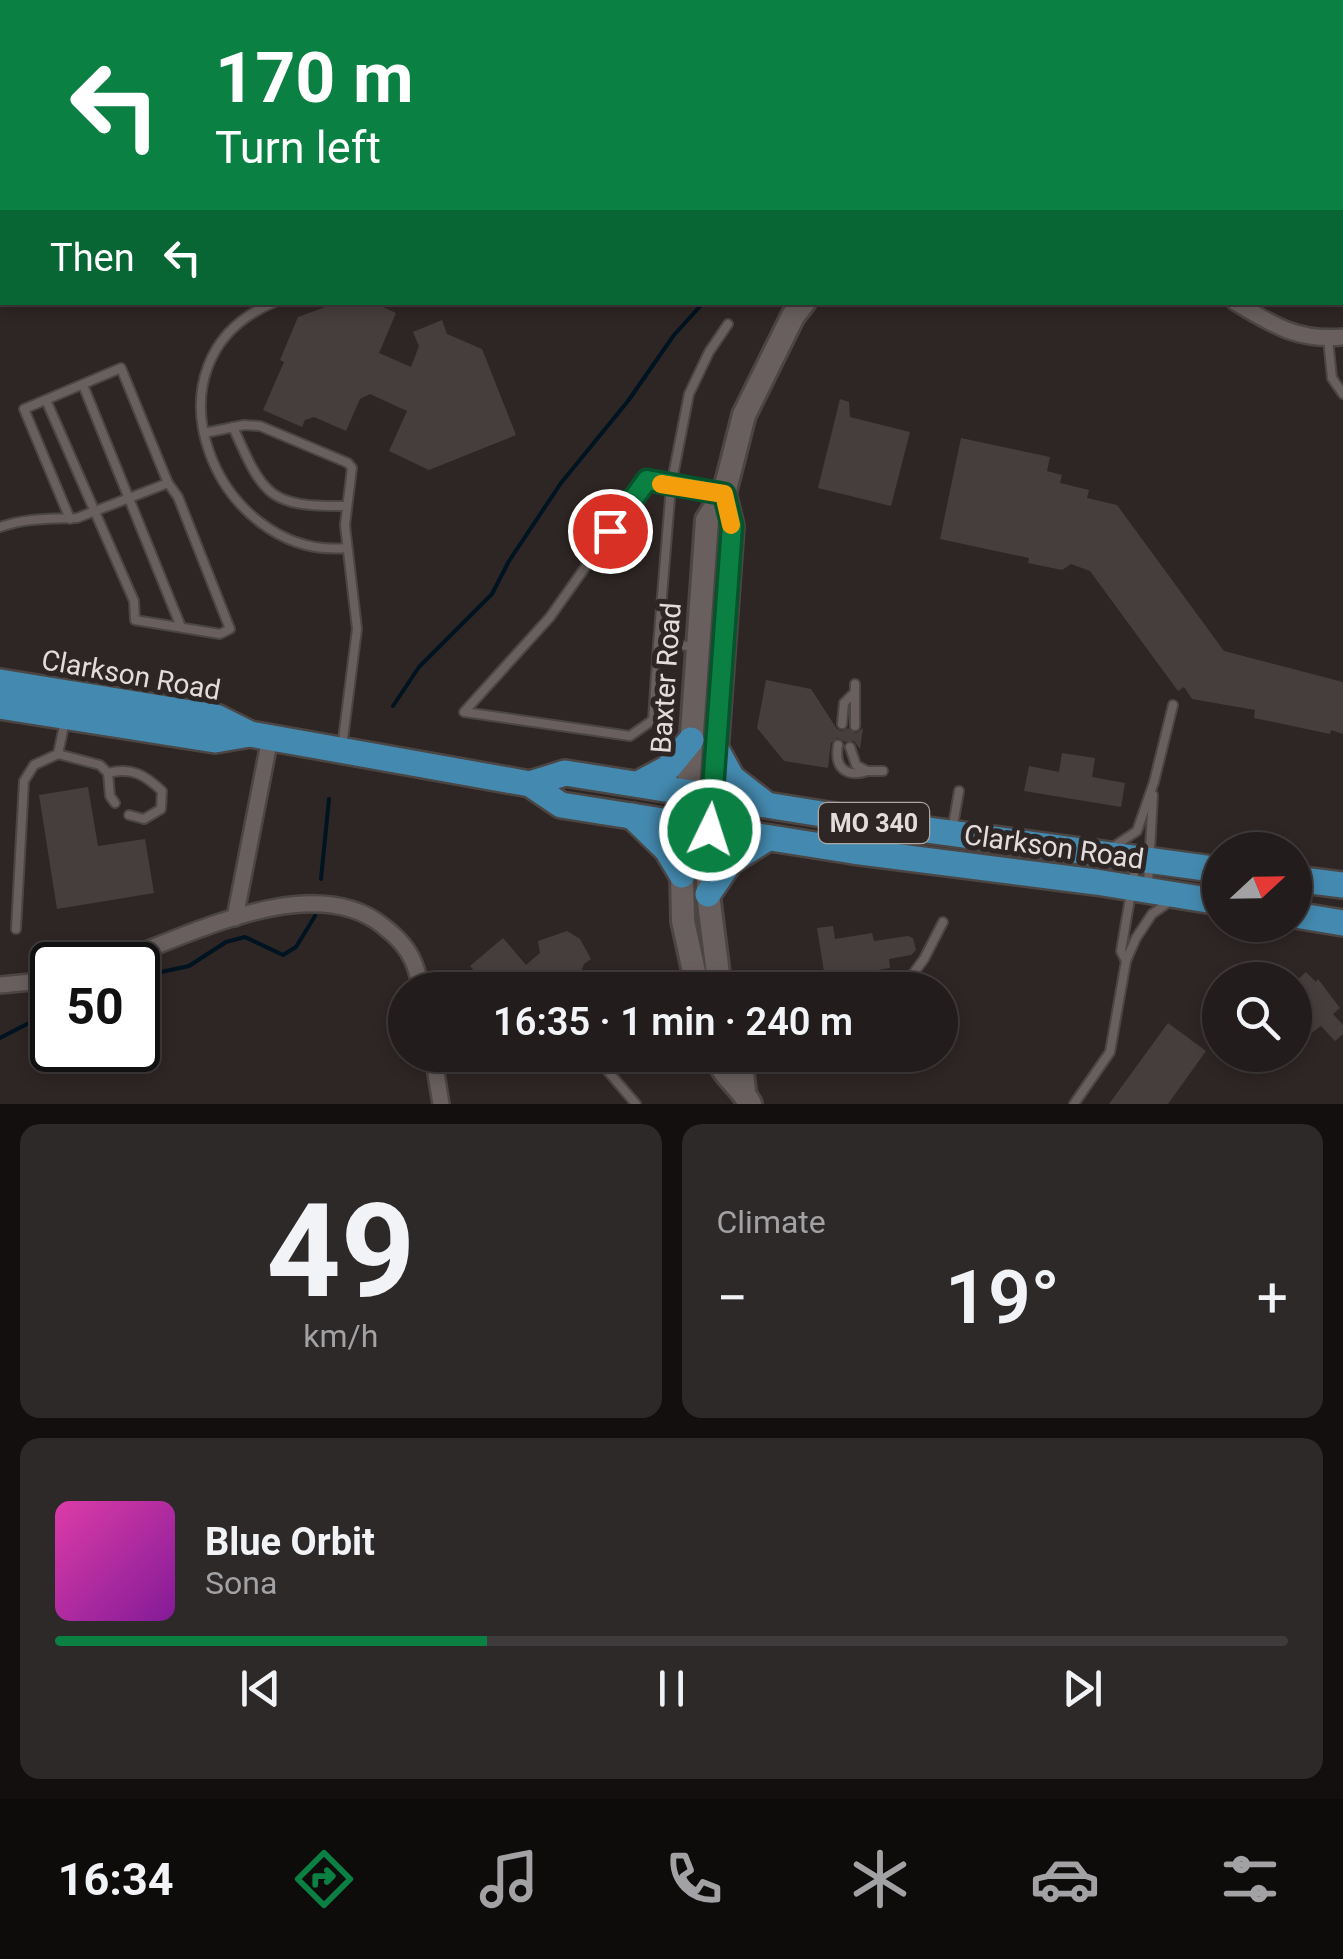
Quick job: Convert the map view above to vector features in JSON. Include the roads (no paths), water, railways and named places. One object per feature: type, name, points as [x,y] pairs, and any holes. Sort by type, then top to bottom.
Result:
[{"type":"main road","name":"Baxter Road","points":[[703,745],[698,646],[707,520],[724,494],[744,415],[802,305]]},
{"type":"main road","name":"Baxter Road","points":[[718,972],[698,827],[703,745],[732,526],[724,494]]},
{"type":"main road","name":"Clarkson Road","points":[[0,682],[216,717],[260,736],[530,784],[560,804],[768,838],[1202,899]]},
{"type":"main road","points":[[66,716],[106,700]]},
{"type":"main road","name":"Clarkson Road","points":[[0,706],[215,740],[260,736]]},
{"type":"main road","points":[[638,784],[703,745],[732,778],[767,805]]},
{"type":"main road","name":"Clarkson Road","points":[[530,784],[565,773],[952,834],[1202,868]]},
{"type":"main road","points":[[632,816],[667,850],[682,875]]},
{"type":"main road","name":"Baxter Road","points":[[694,972],[683,921],[682,875],[698,827]]},
{"type":"main road","points":[[708,894],[730,862],[768,838]]},
{"type":"main road","points":[[1312,881],[1343,885]]},
{"type":"main road","points":[[1312,917],[1343,922]]},
{"type":"main road","points":[[722,1072],[747,1098]]},
{"type":"main road","points":[[743,1072],[747,1098]]},
{"type":"street","points":[[1239,305],[1286,332],[1336,338]]},
{"type":"street","points":[[235,918],[260,736]]},
{"type":"street","points":[[160,942],[235,918],[291,906],[348,905],[395,935],[412,958],[416,972]]},
{"type":"street","points":[[0,985],[30,982]]},
{"type":"street","points":[[436,1072],[441,1104]]},
{"type":"lane","points":[[270,305],[240,322],[212,350],[201,392],[204,433],[222,480],[254,517],[302,545],[329,550],[346,548]]},
{"type":"lane","points":[[724,494],[671,486],[647,480],[550,617],[464,712],[630,736],[652,720],[671,486],[689,394],[728,324]]},
{"type":"lane","points":[[1336,338],[1332,378],[1343,394]]},
{"type":"lane","points":[[46,400],[134,601],[135,620],[220,634],[230,629],[121,368],[24,409],[70,518]]},
{"type":"lane","points":[[83,384],[180,627]]},
{"type":"lane","points":[[204,433],[260,426],[348,463],[354,473],[347,506],[346,548],[356,629],[342,751]]},
{"type":"lane","points":[[233,427],[248,460],[274,496],[296,505],[347,506]]},
{"type":"lane","points":[[0,527],[25,518],[70,518],[94,512],[168,483]]},
{"type":"lane","points":[[658,644],[698,646]]},
{"type":"lane","points":[[842,724],[844,703],[854,689],[855,726]]},
{"type":"lane","points":[[1100,854],[1137,831],[1173,705]]},
{"type":"lane","points":[[58,754],[66,716]]},
{"type":"lane","points":[[838,745],[838,766],[844,772],[856,775],[883,770]]},
{"type":"lane","points":[[850,747],[856,765],[868,771]]},
{"type":"lane","points":[[16,928],[24,781],[34,765],[58,754],[100,766],[108,774],[110,796],[115,803]]},
{"type":"lane","points":[[108,774],[132,770],[148,778],[162,792],[163,800],[155,814],[144,819],[129,815]]},
{"type":"lane","points":[[1126,961],[1122,951],[1140,888],[1154,782]]},
{"type":"lane","points":[[952,834],[959,790]]},
{"type":"lane","points":[[1140,888],[1144,860]]},
{"type":"lane","points":[[1074,1104],[1110,1052],[1126,961],[1152,914],[1180,896]]},
{"type":"lane","points":[[915,972],[943,922]]},
{"type":"lane","points":[[609,1072],[636,1104]]},
{"type":"waterway","points":[[393,706],[419,667],[492,594],[561,483],[701,305]]},
{"type":"waterway","points":[[321,879],[329,799]]},
{"type":"waterway","points":[[160,972],[189,966],[226,942],[245,937],[283,955],[296,947],[315,916]]},
{"type":"waterway","points":[[0,1038],[30,1023]]}]
